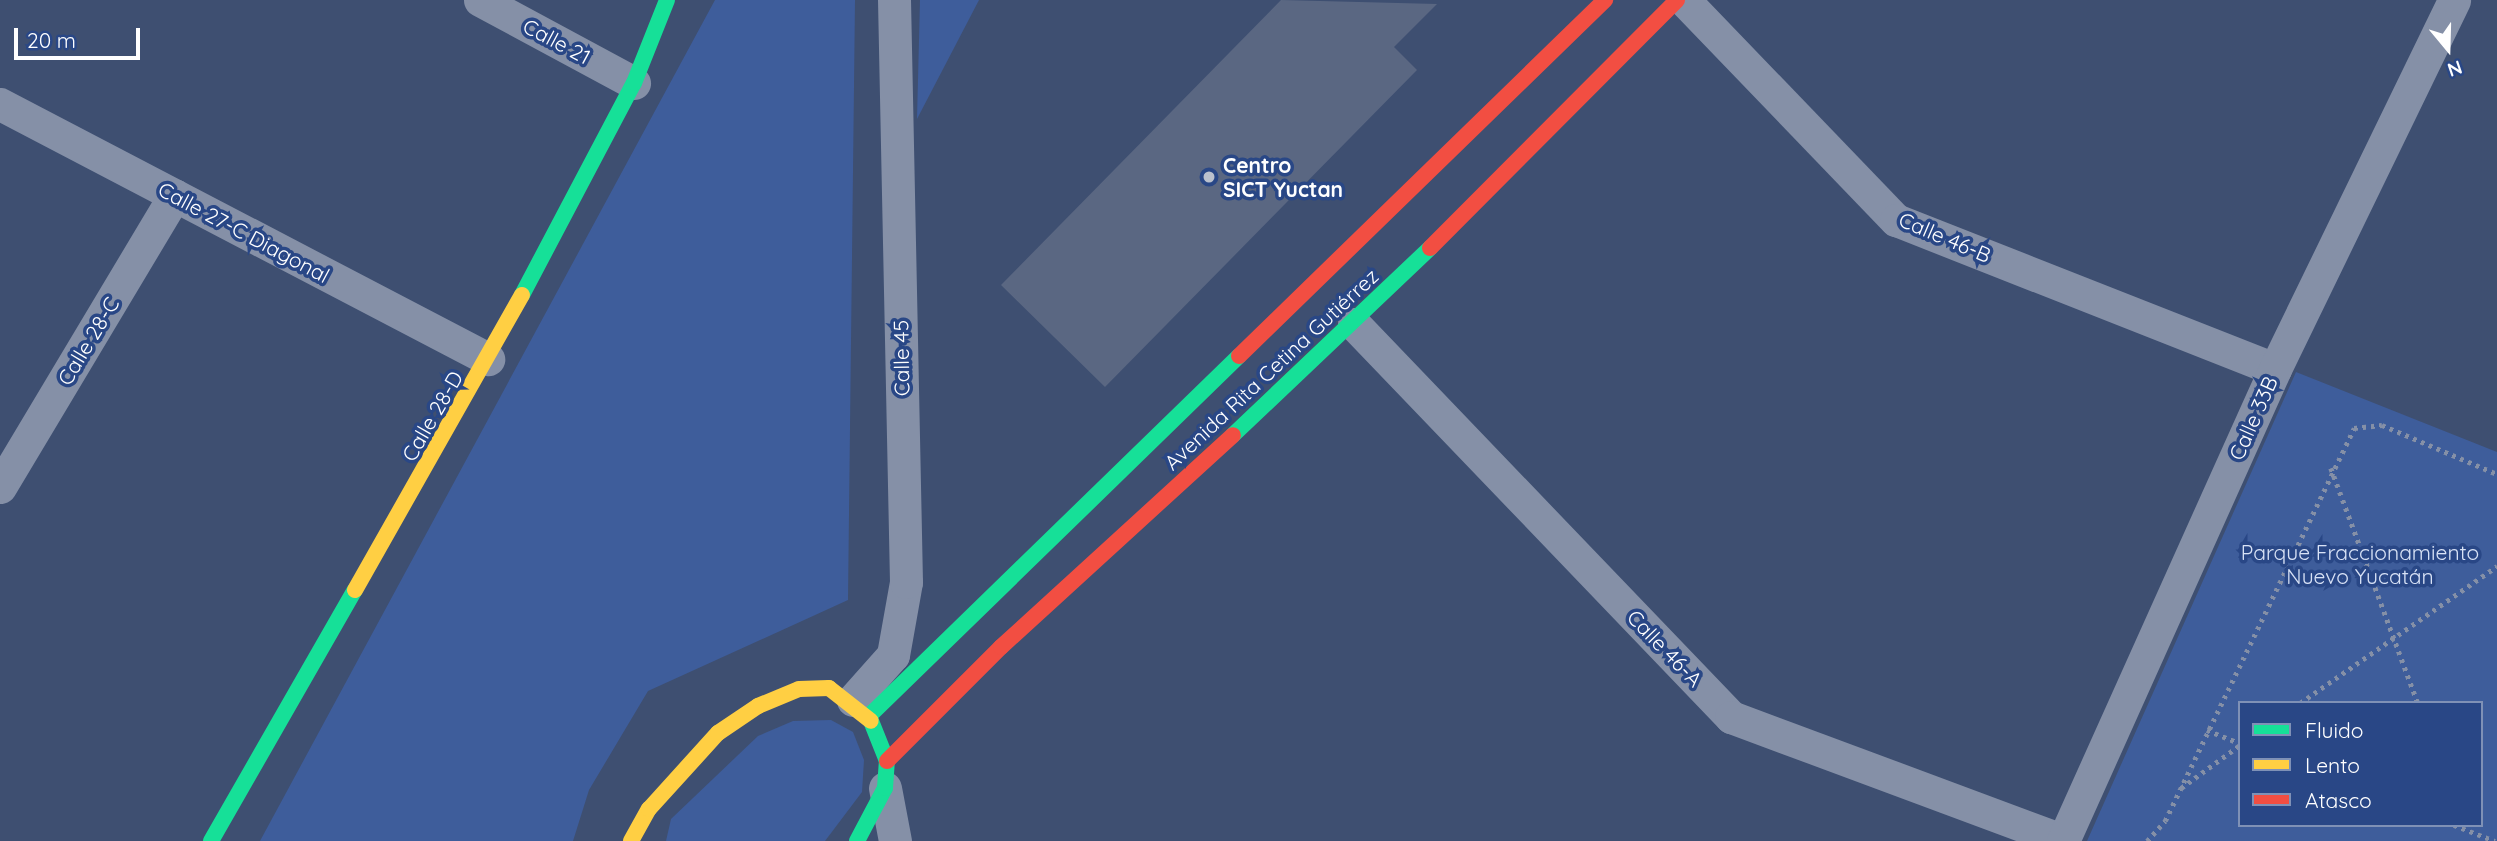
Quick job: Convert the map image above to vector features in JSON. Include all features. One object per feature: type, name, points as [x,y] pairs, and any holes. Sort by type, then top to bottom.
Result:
[{"type":"street","name":"Calle 21","points":[[480,0],[634,83]]},
{"type":"street","name":"Calle 28-D","points":[[211,841],[488,359],[634,83],[667,0]]},
{"type":"street","name":"Calle 45","points":[[861,708],[893,655],[906,582],[894,0]]},
{"type":"street","name":"Avenida Rita Cetina Gutiérrez","points":[[861,708],[1605,0]]},
{"type":"street","name":"Avenida Rita Cetina Gutiérrez","points":[[857,841],[886,774],[1002,646],[1353,324],[1677,0]]},
{"type":"street","name":"Calle 46-B","points":[[1684,0],[1896,220],[2275,369]]},
{"type":"street","name":"Calle 33B","points":[[2064,841],[2275,369],[2454,0]]},
{"type":"street","name":"Calle 27-C Diagonal","points":[[0,104],[488,359]]},
{"type":"street","name":"Calle 28-C","points":[[0,487],[175,195]]},
{"type":"street","name":"Calle 46-A","points":[[1353,324],[1731,717],[2064,841]]},
{"type":"street","points":[[631,841],[649,809],[718,733],[758,706],[799,689],[829,688],[861,708],[886,774],[895,841]]},
{"type":"path","points":[[2147,841],[2165,821],[2345,438],[2368,424],[2497,474]]},
{"type":"path","points":[[2331,468],[2417,701]]},
{"type":"path","points":[[2303,701],[2497,566]]},
{"type":"path","points":[[2207,730],[2238,743]]},
{"type":"path","points":[[2180,788],[2238,745]]},
{"type":"path","points":[[2465,827],[2495,841]]},
{"type":"green space","points":[[715,0],[855,0],[848,600],[648,691],[589,790],[573,841],[260,841]]},
{"type":"green space","points":[[920,0],[979,0],[917,119]]},
{"type":"green space","name":"Parque Fraccionamiento Nuevo Yucatán","points":[[2296,372],[2497,452],[2497,841],[2087,841]]},
{"type":"green space","points":[[831,720],[853,732],[864,760],[862,792],[825,841],[666,841],[671,819],[758,736],[793,721]]},
{"type":"building","name":"Centro SICT Yuctan","points":[[1281,0],[1437,4],[1394,47],[1417,70],[1105,387],[1001,285]]},
{"type":"traffic: fast","points":[[522,295],[634,83],[667,0]]},
{"type":"traffic: fast","points":[[1233,435],[1430,248]]},
{"type":"traffic: fast","points":[[869,716],[1239,356]]},
{"type":"traffic: fast","points":[[211,841],[355,590]]},
{"type":"traffic: fast","points":[[857,841],[885,788],[887,761],[871,721]]},
{"type":"traffic: slow","points":[[355,590],[522,295]]},
{"type":"traffic: slow","points":[[631,841],[649,809],[718,733],[758,706],[799,689],[829,688],[871,721]]},
{"type":"traffic: jam","points":[[1239,356],[1605,0]]},
{"type":"traffic: jam","points":[[1430,248],[1677,0]]},
{"type":"traffic: jam","points":[[887,761],[1001,647],[1233,435]]},
{"type":"place","name":"Centro SICT Yuctan","points":[[1209,177]]}]
